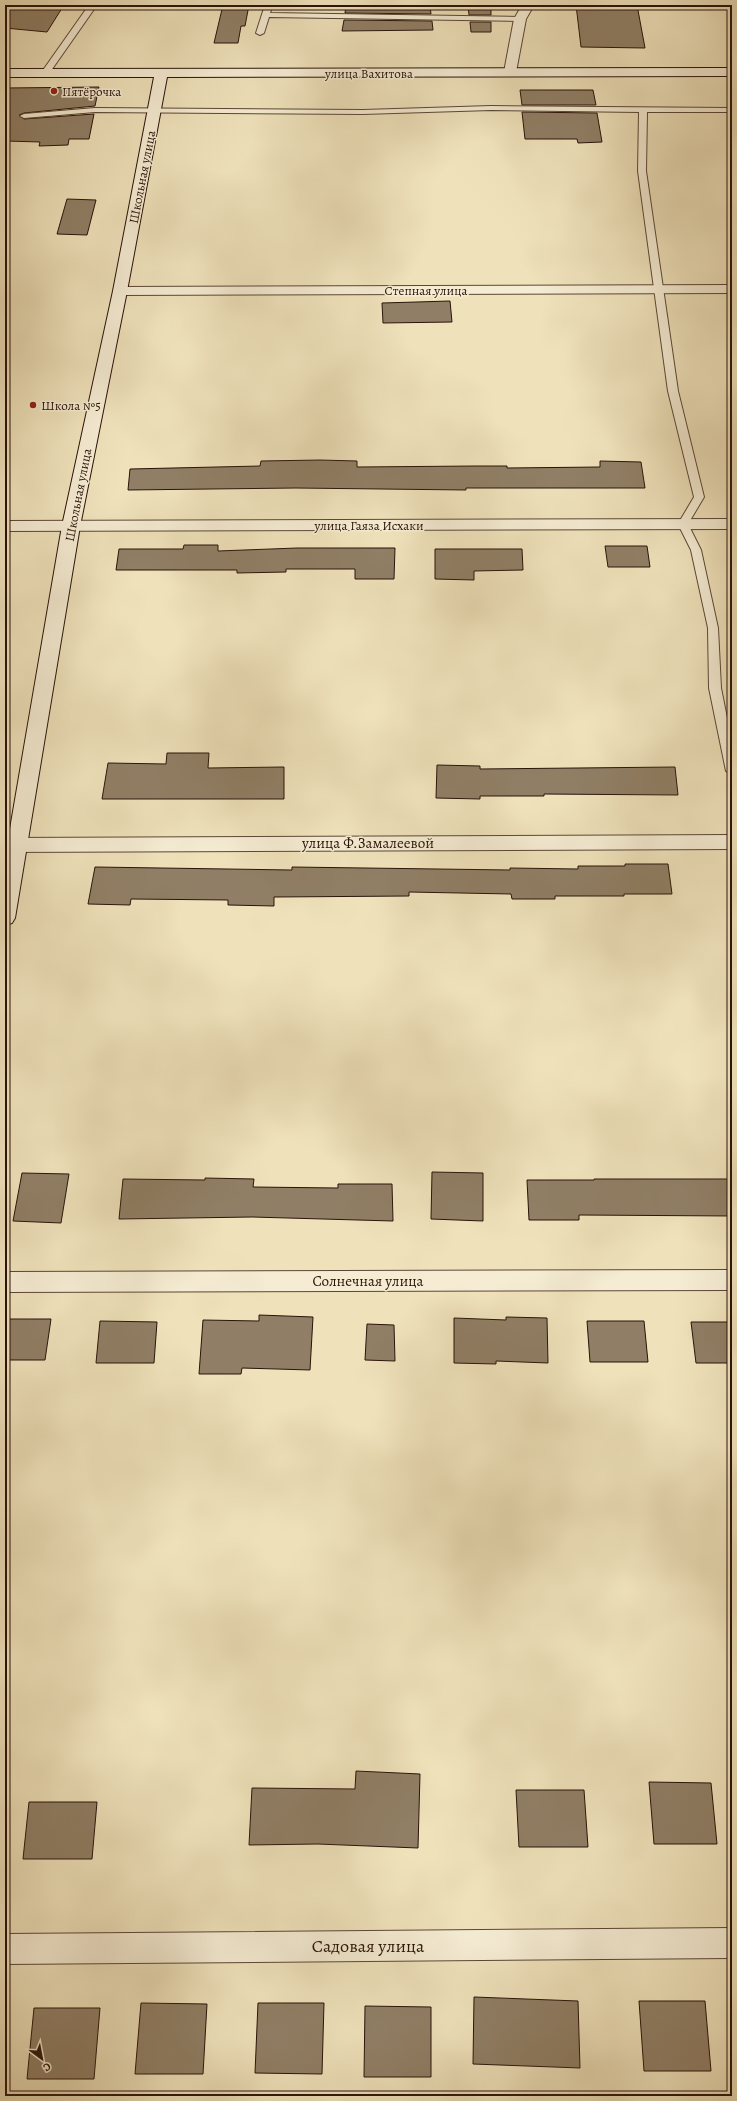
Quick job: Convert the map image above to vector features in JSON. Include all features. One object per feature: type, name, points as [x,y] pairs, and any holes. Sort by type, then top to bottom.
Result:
[{"type":"street","points":[[510,72],[520,19],[528,5]]},
{"type":"street","name":"улица Вахитова","points":[[5,73],[732,72]]},
{"type":"street","name":"Школьная улица","points":[[5,918],[12,845],[71,526],[120,291],[161,73]]},
{"type":"street","name":"Степная улица","points":[[120,291],[732,289]]},
{"type":"street","name":"улица Гаяза Исхаки","points":[[5,526],[732,524]]},
{"type":"street","name":"улица Ф.Замалеевой","points":[[12,845],[732,842]]},
{"type":"street","name":"Солнечная улица","points":[[5,1282],[732,1280]]},
{"type":"street","name":"Садовая улица","points":[[5,1949],[732,1943]]},
{"type":"lane","points":[[45,73],[93,5]]},
{"type":"lane","points":[[260,33],[269,5]]},
{"type":"lane","points":[[266,15],[520,19]]},
{"type":"lane","points":[[24,116],[95,110],[362,112],[491,108],[732,110]]},
{"type":"lane","points":[[643,109],[642,171],[672,391],[699,497],[683,524],[696,550],[713,628],[715,688],[732,771]]},
{"type":"building","points":[[5,5],[64,5],[47,32],[5,28]]},
{"type":"building","points":[[223,5],[249,5],[245,26],[241,26],[238,43],[214,43]]},
{"type":"building","points":[[346,5],[430,5],[431,14],[345,13]]},
{"type":"building","points":[[468,5],[491,5],[491,15],[469,15]]},
{"type":"building","points":[[576,5],[637,5],[645,48],[581,47]]},
{"type":"building","points":[[344,20],[432,21],[433,30],[342,31]]},
{"type":"building","points":[[470,22],[491,22],[491,32],[471,32]]},
{"type":"building","points":[[99,87],[95,106],[24,113],[19,115],[24,119],[94,114],[89,139],[69,139],[68,145],[39,146],[40,142],[5,141],[5,88]]},
{"type":"building","points":[[520,90],[593,90],[596,105],[522,105]]},
{"type":"building","points":[[522,112],[597,113],[602,142],[578,143],[577,139],[525,139]]},
{"type":"building","points":[[67,199],[96,200],[87,235],[57,234]]},
{"type":"building","points":[[450,301],[452,322],[383,323],[382,303]]},
{"type":"building","points":[[261,461],[357,461],[357,467],[507,466],[507,468],[600,467],[600,461],[641,462],[645,488],[466,488],[466,490],[296,488],[128,490],[130,469],[260,466]]},
{"type":"building","points":[[184,545],[218,545],[218,551],[297,548],[395,548],[394,579],[355,579],[355,569],[286,569],[286,572],[237,573],[237,570],[116,570],[119,549],[183,549]]},
{"type":"building","points":[[605,546],[647,546],[650,567],[608,567]]},
{"type":"building","points":[[435,549],[522,549],[523,570],[474,571],[474,580],[435,579]]},
{"type":"building","points":[[167,753],[209,753],[208,768],[284,767],[284,799],[102,799],[108,763],[166,764]]},
{"type":"building","points":[[437,765],[480,766],[480,769],[675,767],[678,795],[544,794],[544,796],[480,796],[480,799],[436,798]]},
{"type":"building","points":[[625,864],[668,864],[672,894],[555,896],[555,899],[512,899],[511,894],[409,892],[409,896],[274,897],[274,906],[228,905],[228,900],[131,899],[130,905],[88,904],[95,867],[292,870],[292,867],[510,870],[510,868],[578,869],[578,866],[625,866]]},
{"type":"building","points":[[432,1172],[483,1173],[483,1221],[431,1219]]},
{"type":"building","points":[[22,1173],[69,1174],[61,1223],[13,1221]]},
{"type":"building","points":[[205,1178],[254,1179],[253,1187],[338,1188],[338,1184],[392,1184],[393,1221],[252,1217],[119,1219],[123,1179],[205,1180]]},
{"type":"building","points":[[729,1179],[732,1216],[579,1215],[579,1220],[529,1220],[527,1180]]},
{"type":"building","points":[[259,1315],[313,1317],[310,1370],[242,1368],[241,1374],[199,1374],[203,1320],[259,1321]]},
{"type":"building","points":[[506,1317],[547,1318],[548,1363],[496,1361],[496,1364],[454,1363],[454,1318],[506,1320]]},
{"type":"building","points":[[5,1319],[51,1319],[45,1360],[5,1360]]},
{"type":"building","points":[[100,1321],[157,1322],[154,1363],[96,1363]]},
{"type":"building","points":[[587,1321],[644,1321],[648,1362],[590,1362]]},
{"type":"building","points":[[691,1322],[732,1322],[732,1363],[696,1363]]},
{"type":"building","points":[[367,1324],[394,1325],[395,1361],[365,1360]]},
{"type":"building","points":[[356,1771],[420,1774],[418,1848],[318,1844],[249,1845],[252,1788],[355,1789]]},
{"type":"building","points":[[649,1782],[711,1783],[717,1844],[654,1844]]},
{"type":"building","points":[[516,1790],[584,1790],[588,1847],[519,1847]]},
{"type":"building","points":[[29,1802],[97,1802],[92,1859],[23,1859]]},
{"type":"building","points":[[474,1997],[578,2001],[580,2068],[473,2064]]},
{"type":"building","points":[[639,2001],[705,2001],[711,2071],[644,2071]]},
{"type":"building","points":[[141,2003],[207,2004],[203,2074],[135,2074]]},
{"type":"building","points":[[258,2003],[324,2003],[322,2074],[255,2073]]},
{"type":"building","points":[[365,2006],[431,2007],[431,2077],[364,2077]]},
{"type":"building","points":[[34,2008],[100,2008],[94,2079],[27,2079]]},
{"type":"place","name":"Пятёрочка","points":[[54,91]]},
{"type":"place","name":"Школа №5","points":[[33,405]]}]
